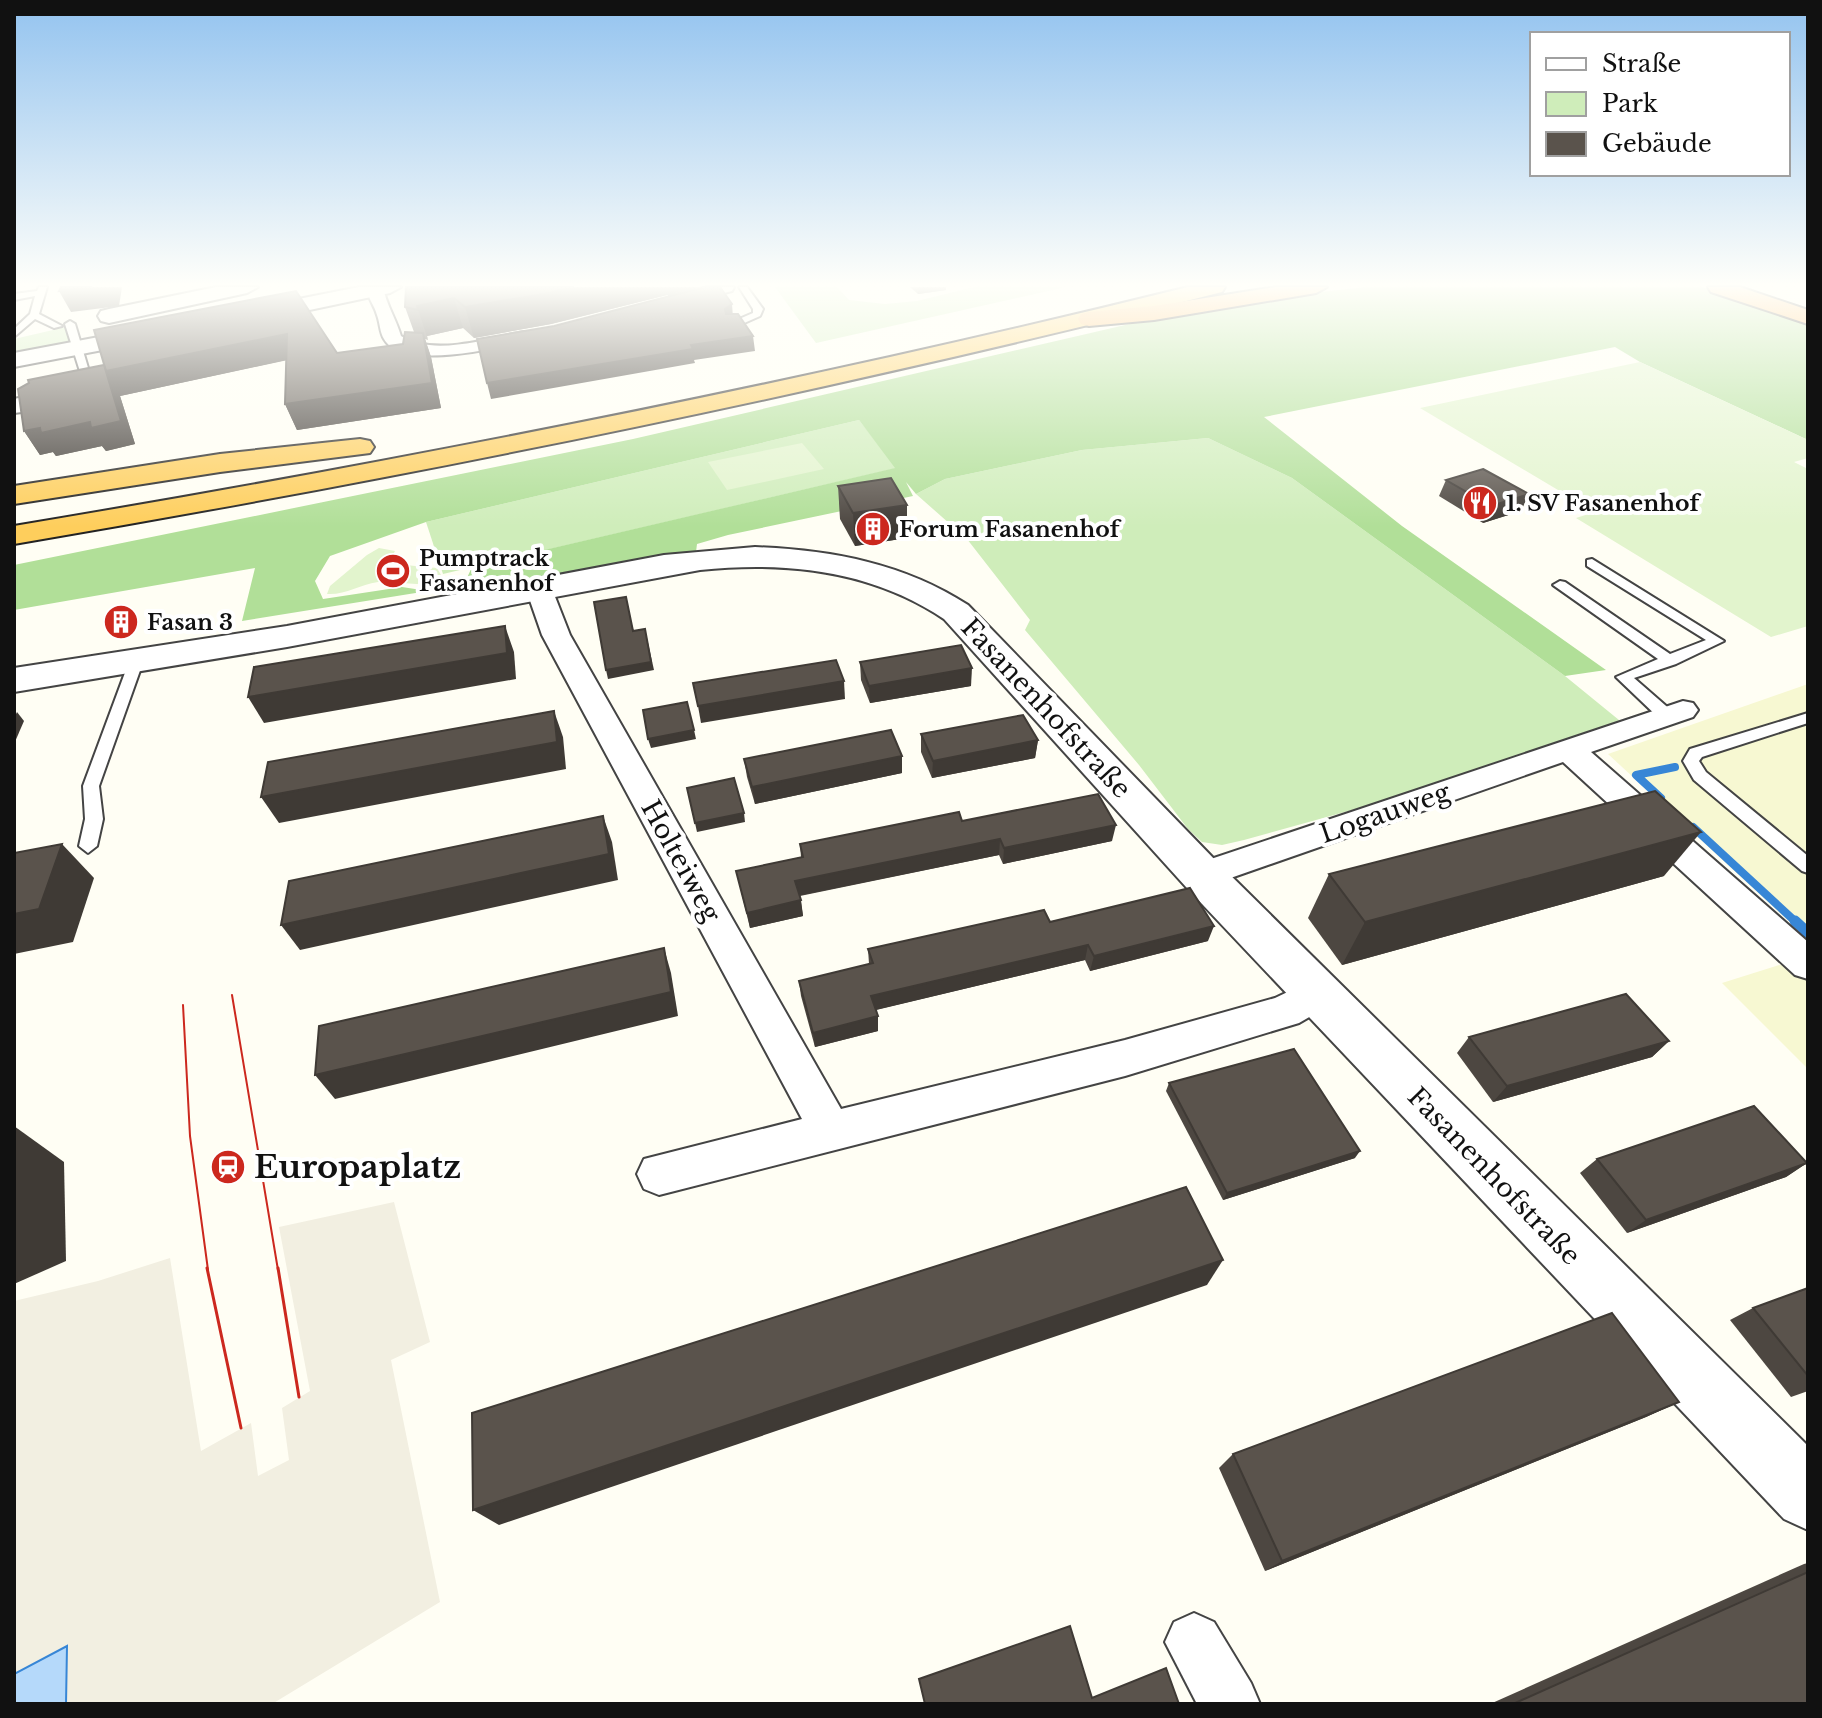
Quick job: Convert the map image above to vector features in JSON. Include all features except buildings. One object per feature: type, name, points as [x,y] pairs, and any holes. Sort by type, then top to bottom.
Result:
[{"type":"highway","points":[[14,516],[108,504],[406,451],[822,367]]},
{"type":"highway","points":[[14,535],[452,457],[881,367]]},
{"type":"highway","points":[[14,495],[205,465],[357,447],[406,451]]},
{"type":"highway","points":[[14,559],[237,516],[427,474],[452,457]]},
{"type":"street","name":"Fasanenhofstraße","points":[[14,680],[136,662],[691,561],[752,557],[831,563],[898,580],[927,591],[956,612],[1202,875],[1808,1495]]},
{"type":"street","name":"Holteiweg","points":[[539,589],[556,635],[831,1131]]},
{"type":"street","name":"Logauweg","points":[[1202,875],[1675,713]]},
{"type":"street","points":[[1569,750],[1808,964]]},
{"type":"street","points":[[659,1174],[1125,1058],[1285,1011],[1317,994]]},
{"type":"street","points":[[1194,1642],[1230,1704]]},
{"type":"lane","points":[[77,389],[90,386],[85,367]]},
{"type":"lane","points":[[14,410],[18,410],[18,401],[52,394]]},
{"type":"lane","points":[[1592,563],[1717,641],[1624,677],[1675,713]]},
{"type":"lane","points":[[1560,585],[1671,661]]},
{"type":"lane","points":[[88,846],[94,819],[91,786],[136,662]]},
{"type":"lane","points":[[1808,718],[1696,753],[1691,761],[1700,776],[1808,866]]},
{"type":"green space","points":[[943,367],[1514,367],[1264,417],[1402,526],[1606,670],[1565,676],[1292,478],[1208,438],[1082,450],[945,479],[916,494],[906,482],[913,496],[728,535],[697,544],[696,552],[461,591],[472,567],[895,468],[859,420],[426,522],[330,556],[315,581],[323,599],[402,587],[428,591],[242,621],[255,568],[14,610],[14,565],[633,439]]},
{"type":"green space","points":[[1615,367],[1651,367],[1808,440],[1808,458],[1794,462],[1808,469],[1808,626],[1771,637],[1576,518],[1595,512],[1420,408]]},
{"type":"green space","points":[[1651,367],[1808,367],[1808,440]]},
{"type":"green space","points":[[859,420],[897,468],[443,574],[426,522]]},
{"type":"green space","points":[[1208,438],[1292,478],[1565,676],[1630,729],[1554,754],[1244,840],[1222,845],[1202,842],[1188,829],[1139,765],[1025,630],[1030,620],[967,539],[916,494],[945,479],[1082,450]]},
{"type":"green space","points":[[802,443],[824,469],[727,490],[708,462]]},
{"type":"green space","name":"Pumptrack Fasanenhof","points":[[379,548],[395,551],[390,560],[394,564],[437,568],[441,575],[427,583],[378,582],[327,594],[330,586]]},
{"type":"green space","points":[[1808,684],[1808,939],[1608,754]]},
{"type":"green space","points":[[1808,956],[1808,1069],[1722,983]]},
{"type":"shaded area","points":[[394,1202],[430,1342],[391,1360],[440,1602],[272,1704],[14,1704],[14,1301],[98,1281],[170,1258],[201,1451],[251,1423],[258,1476],[289,1460],[282,1408],[310,1391],[279,1227]]},
{"type":"water","points":[[67,1646],[66,1704],[14,1704],[14,1674]]},
{"type":"waterway","points":[[1661,798],[1636,775],[1675,767]]},
{"type":"waterway","points":[[1693,827],[1797,923]]},
{"type":"waterway","points":[[1795,921],[1808,933]]},
{"type":"tram line","points":[[232,995],[278,1270]]},
{"type":"tram line","points":[[183,1005],[190,1136],[208,1270]]},
{"type":"tram line","points":[[207,1268],[241,1428]]},
{"type":"tram line","points":[[278,1268],[299,1397]]},
{"type":"place","name":"1. SV Fasanenhof","points":[[1480,503]]},
{"type":"place","name":"Forum Fasanenhof","points":[[873,529]]},
{"type":"place","name":"Pumptrack Fasanenhof","points":[[393,571]]},
{"type":"place","name":"Fasan 3","points":[[121,622]]},
{"type":"place","name":"Europaplatz","points":[[228,1167]]}]
